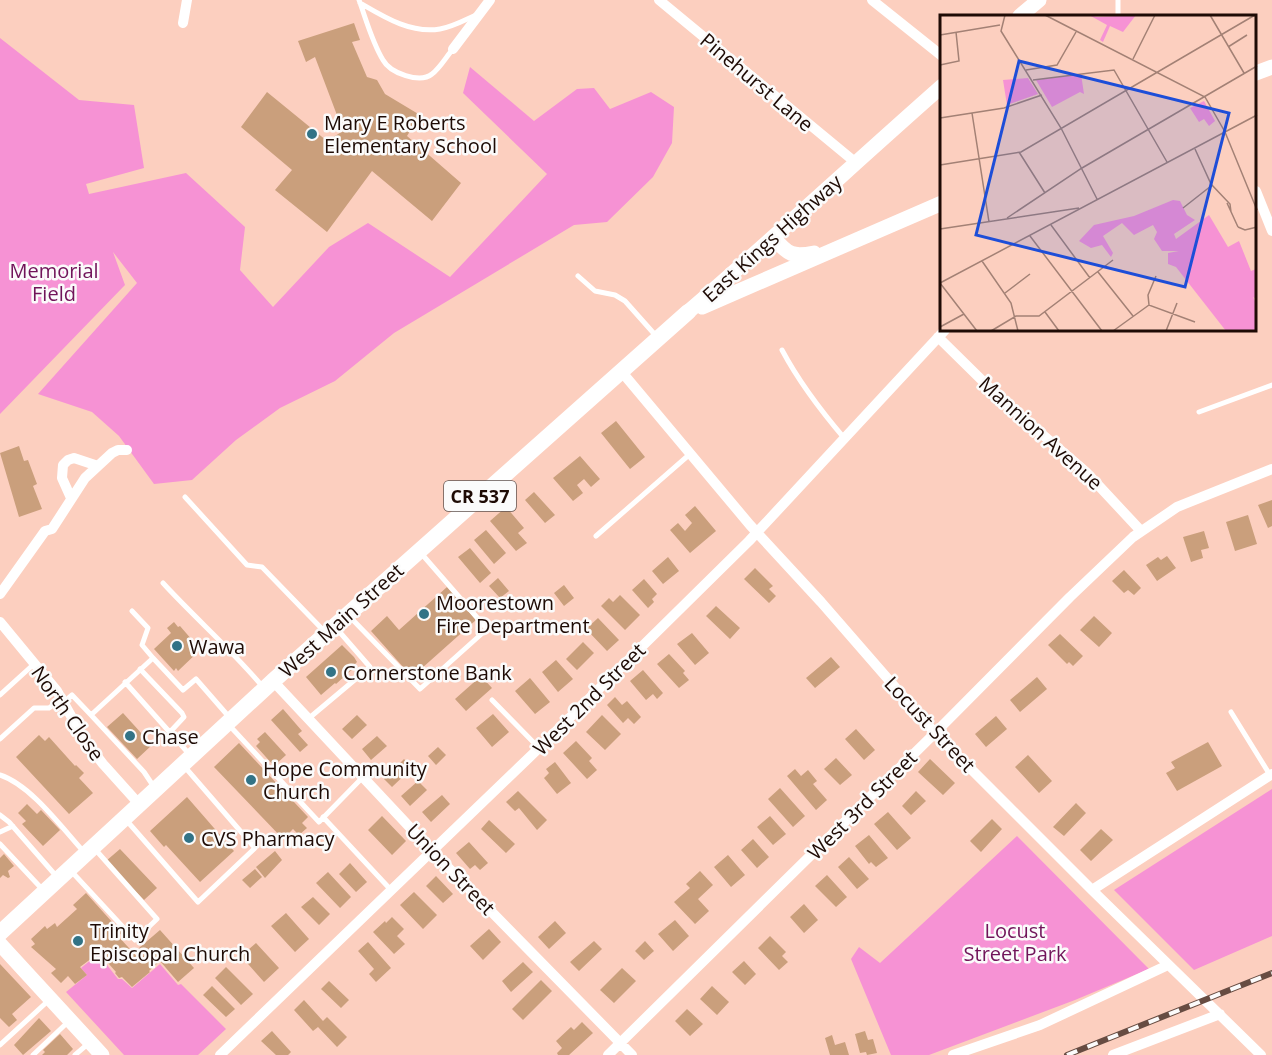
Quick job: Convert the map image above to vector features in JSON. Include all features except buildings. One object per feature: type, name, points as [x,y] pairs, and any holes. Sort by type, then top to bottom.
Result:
[{"type":"main road","points":[[1021,15],[1039,0]]},
{"type":"main road","points":[[1257,73],[1272,66]]},
{"type":"main road","name":"East Kings Highway","points":[[688,312],[774,238],[855,162],[940,88]]},
{"type":"main road","name":"CR 537","points":[[688,312],[940,204]]},
{"type":"main road","name":"CR 537","points":[[774,238],[786,251],[797,256],[830,251]]},
{"type":"main road","name":"West Main Street","points":[[0,933],[229,721],[688,312]]},
{"type":"main road","points":[[0,944],[102,1055]]},
{"type":"street","points":[[183,23],[187,0]]},
{"type":"street","points":[[453,49],[489,0]]},
{"type":"street","name":"Pinehurst Lane","points":[[659,0],[855,162]]},
{"type":"street","points":[[872,0],[940,54]]},
{"type":"street","points":[[1257,194],[1272,231]]},
{"type":"street","name":"West 2nd Street","points":[[220,1055],[539,748],[757,532],[942,334]]},
{"type":"street","name":"Mannion Avenue","points":[[942,334],[1001,399],[1086,472],[1141,531]]},
{"type":"street","name":"Locust Street","points":[[621,371],[757,532],[935,733],[1261,1055]]},
{"type":"street","points":[[0,594],[45,531],[52,529],[85,478],[118,450],[127,450]]},
{"type":"street","points":[[71,498],[62,478],[63,465],[74,458],[98,466]]},
{"type":"street","name":"West 3rd Street","points":[[609,1055],[1070,597],[1141,531],[1177,507],[1272,469]]},
{"type":"street","points":[[0,583],[14,576]]},
{"type":"street","name":"North Close","points":[[0,622],[62,701],[84,739],[103,764],[139,804]]},
{"type":"street","name":"Union Street","points":[[269,685],[308,719],[432,851],[632,1055]]},
{"type":"street","points":[[1092,890],[1271,775]]},
{"type":"street","points":[[953,1055],[1040,1024],[1168,965]]},
{"type":"street","points":[[1113,1055],[1220,1014]]},
{"type":"lane","points":[[359,2],[391,21],[420,29],[441,29],[479,13]]},
{"type":"lane","points":[[359,2],[384,63],[399,72],[415,79],[424,78],[432,74],[453,49]]},
{"type":"lane","points":[[578,276],[595,291],[615,295],[625,301],[658,338]]},
{"type":"lane","points":[[782,350],[817,404],[845,439]]},
{"type":"lane","points":[[1199,412],[1272,385]]},
{"type":"lane","points":[[596,536],[690,454]]},
{"type":"lane","points":[[185,498],[247,565],[262,567],[369,667],[308,719]]},
{"type":"lane","points":[[348,614],[420,689],[487,629],[419,551]]},
{"type":"lane","points":[[163,583],[193,616],[269,685]]},
{"type":"lane","points":[[132,611],[148,628],[142,645],[183,690],[196,679],[229,721],[319,822],[363,777]]},
{"type":"lane","points":[[91,715],[153,657]]},
{"type":"lane","points":[[0,695],[34,664]]},
{"type":"lane","points":[[140,669],[182,713],[181,722],[170,732]]},
{"type":"lane","points":[[123,818],[198,902],[255,849],[187,760],[170,732],[125,682]]},
{"type":"lane","points":[[0,739],[34,708],[49,708],[72,695],[144,772],[155,789]]},
{"type":"lane","points":[[492,700],[539,748]]},
{"type":"lane","points":[[1231,712],[1271,775]]},
{"type":"lane","points":[[0,775],[10,778],[28,793],[157,919],[135,940],[0,815]]},
{"type":"lane","points":[[324,817],[392,890]]},
{"type":"lane","points":[[0,832],[13,826]]},
{"type":"lane","points":[[0,844],[44,891]]},
{"type":"lane","points":[[0,1045],[51,999]]},
{"type":"lane","points":[[33,1055],[70,1020]]},
{"type":"lane","points":[[75,1055],[90,1042]]},
{"type":"green space","name":"Memorial Field","points":[[0,38],[79,100],[134,105],[144,168],[86,184],[89,194],[186,173],[245,227],[240,270],[273,307],[329,247],[368,223],[450,277],[547,174],[463,93],[470,67],[534,121],[577,89],[594,88],[610,109],[651,92],[674,107],[672,143],[653,177],[607,222],[574,225],[394,333],[335,381],[280,408],[236,440],[192,480],[154,484],[119,436],[92,412],[38,394],[137,283],[113,252],[125,285],[0,414]]},
{"type":"green space","name":"Locust Street Park","points":[[1272,789],[1272,936],[1194,970],[1114,890]]},
{"type":"green space","name":"Locust Street Park","points":[[1017,836],[1149,969],[1075,1000],[929,1055],[891,1055],[851,959],[859,947],[880,963]]},
{"type":"green space","points":[[94,954],[100,956],[118,979],[122,979],[132,988],[160,964],[178,985],[181,984],[226,1029],[198,1055],[124,1055],[66,992],[87,975],[81,968],[92,959]]},
{"type":"railway","points":[[1067,1055],[1272,973]]},
{"type":"place","name":"Mary E Roberts Elementary School","points":[[312,134]]},
{"type":"place","name":"Moorestown Fire Department","points":[[424,614]]},
{"type":"place","name":"Wawa","points":[[177,646]]},
{"type":"place","name":"Cornerstone Bank","points":[[331,672]]},
{"type":"place","name":"Chase","points":[[130,736]]},
{"type":"place","name":"Hope Community Church","points":[[251,780]]},
{"type":"place","name":"CVS Pharmacy","points":[[189,838]]},
{"type":"place","name":"Trinity Episcopal Church","points":[[78,941]]}]
